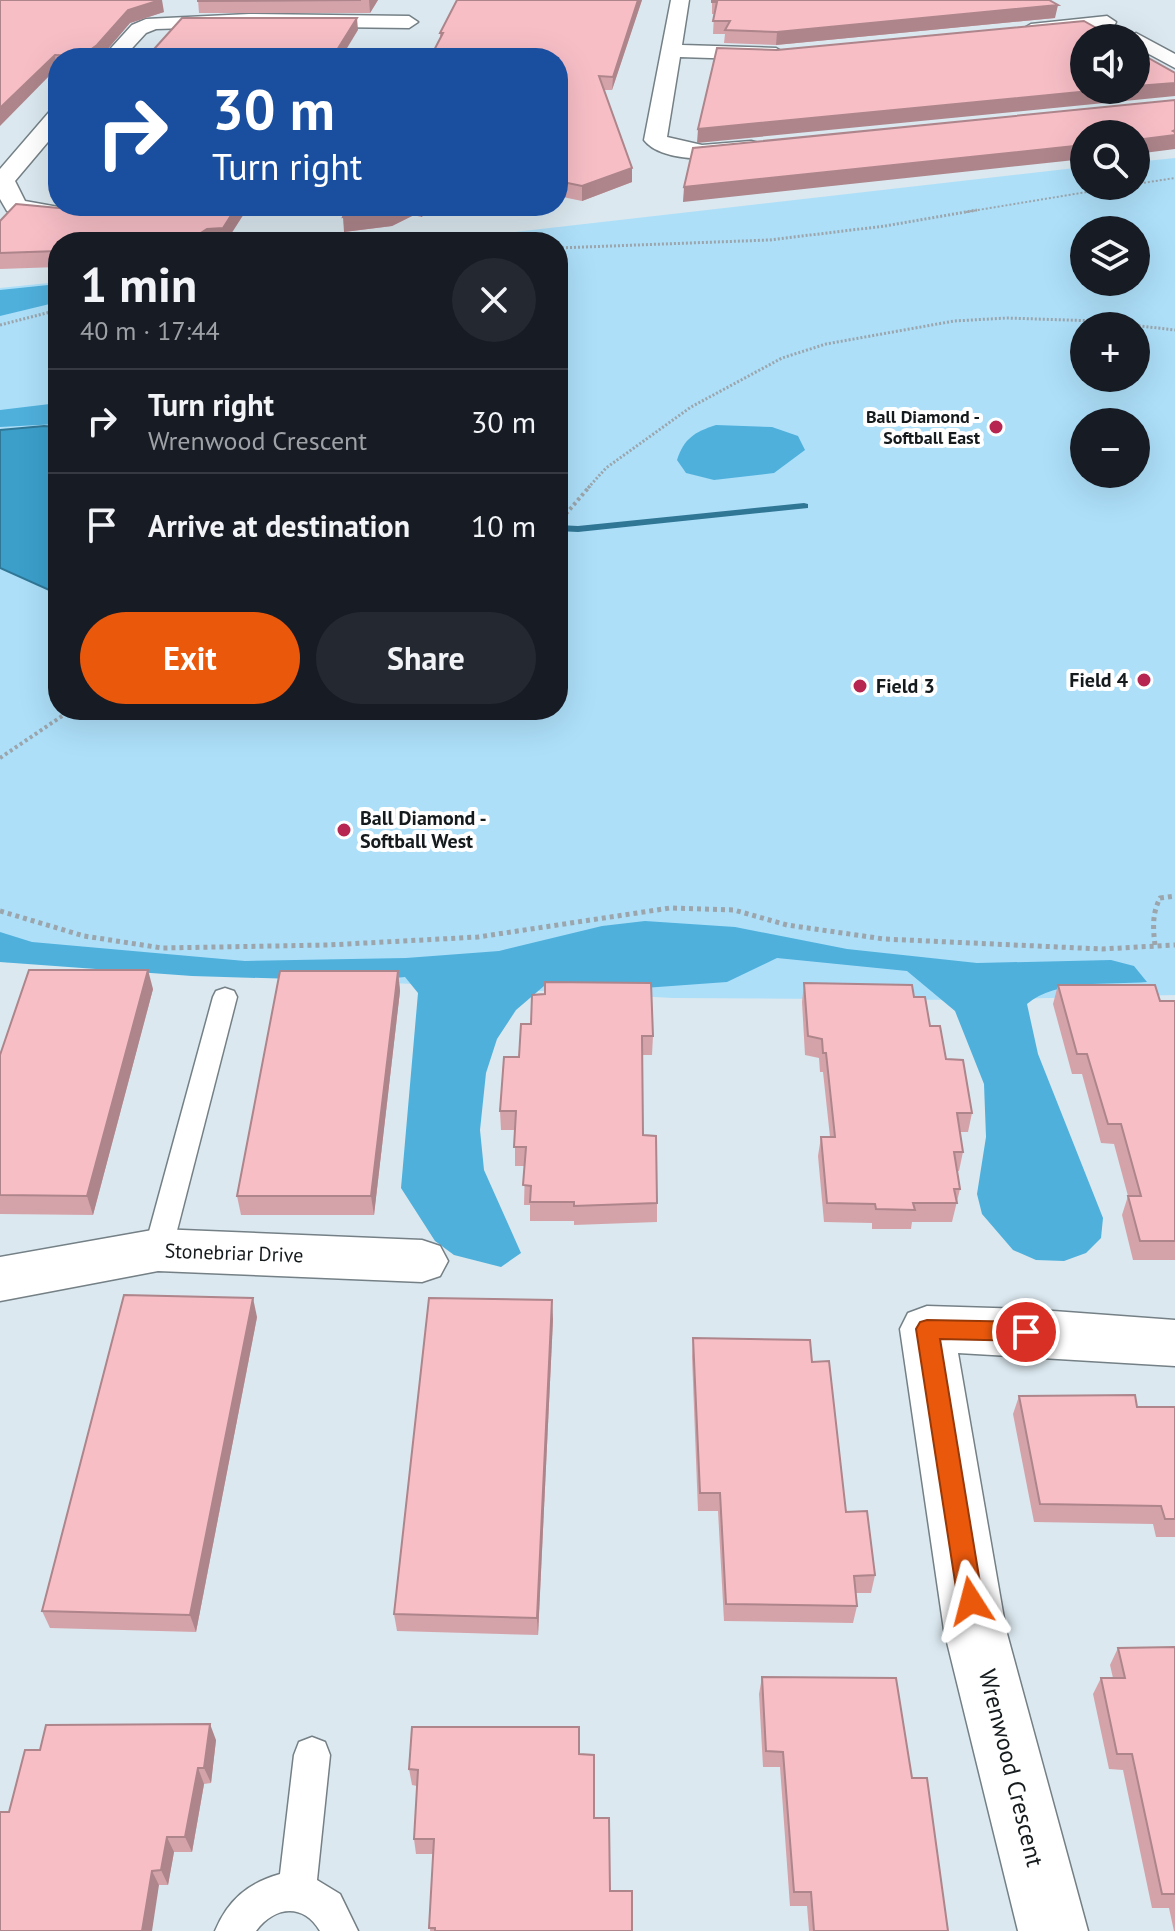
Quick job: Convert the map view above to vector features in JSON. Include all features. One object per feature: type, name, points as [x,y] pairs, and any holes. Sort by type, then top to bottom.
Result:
[{"type":"street","points":[[680,0],[655,140],[673,150],[701,154],[780,146]]},
{"type":"street","points":[[1080,7],[1110,24]]},
{"type":"street","points":[[121,48],[139,29],[153,23],[413,16],[395,46]]},
{"type":"street","points":[[1005,32],[1107,22]]},
{"type":"street","points":[[1150,48],[1175,62]]},
{"type":"street","points":[[670,51],[792,52]]},
{"type":"street","points":[[48,128],[3,180],[15,206],[32,214],[48,215]]},
{"type":"street","name":"Stonebriar Drive","points":[[0,1279],[158,1250],[422,1261]]},
{"type":"street","name":"Wrenwood Crescent","points":[[1053,1931],[975,1630],[927,1329],[1026,1332],[1175,1343]]},
{"type":"lane","points":[[158,1250],[225,997]]},
{"type":"lane","points":[[297,1891],[312,1755]]},
{"type":"lane","points":[[234,1931],[245,1913],[260,1900],[278,1893],[297,1891],[313,1896],[327,1907],[339,1931]]},
{"type":"path","points":[[1150,182],[1175,178]]},
{"type":"path","points":[[568,248],[769,240],[885,226],[1070,195]]},
{"type":"path","points":[[0,325],[48,313]]},
{"type":"path","points":[[568,512],[606,468],[691,407],[782,358],[826,344],[954,321],[1007,318],[1097,321],[1175,330]]},
{"type":"path","points":[[0,758],[56,720]]},
{"type":"path","points":[[1155,945],[1154,907],[1160,898],[1175,896]]},
{"type":"path","points":[[0,911],[84,936],[162,948],[328,945],[478,937],[670,908],[699,907],[734,910],[787,925],[884,939],[1102,949],[1175,945]]},
{"type":"shaded area","points":[[1175,158],[1175,995],[969,1000],[673,998],[0,962],[0,288],[48,283],[48,720],[568,720],[568,232],[515,232],[1070,169],[1070,200],[1150,200],[1150,161]]},
{"type":"shaded area","points":[[48,285],[48,304],[0,316],[0,290]]},
{"type":"shaded area","points":[[48,404],[48,425],[0,427],[0,410]]},
{"type":"shaded area","points":[[716,425],[772,427],[798,436],[805,450],[774,473],[714,480],[686,473],[677,460],[683,446],[696,433]]},
{"type":"shaded area","points":[[48,426],[48,590],[0,568],[0,430]]},
{"type":"shaded area","points":[[645,921],[735,927],[847,949],[977,963],[1111,960],[1134,966],[1147,982],[1068,987],[1053,990],[1027,1004],[1038,1054],[1103,1218],[1101,1238],[1086,1253],[1064,1261],[1036,1260],[1013,1250],[982,1214],[977,1194],[986,1137],[984,1084],[955,1011],[907,971],[777,958],[727,982],[644,988],[601,984],[544,986],[516,1010],[497,1039],[486,1073],[480,1130],[484,1170],[521,1253],[501,1267],[454,1255],[435,1241],[401,1188],[418,993],[405,977],[362,981],[192,976],[0,962],[0,932],[32,942],[245,961],[406,958],[499,951],[602,926]]},
{"type":"building","points":[[0,0],[160,0],[128,10],[93,48],[48,48],[48,62],[0,108]]},
{"type":"building","points":[[198,0],[361,0],[198,1]]},
{"type":"building","points":[[457,0],[638,0],[613,77],[599,76],[632,168],[582,186],[568,183],[568,48],[435,48],[443,33],[440,33]]},
{"type":"building","points":[[712,0],[1049,0],[1058,5],[777,32],[725,30],[730,21],[713,21],[717,2]]},
{"type":"building","points":[[182,18],[357,18],[338,48],[155,48]]},
{"type":"building","points":[[1084,21],[1089,24],[1070,24],[1070,93],[698,129],[717,48],[777,50]]},
{"type":"building","points":[[1150,59],[1175,73],[1175,83],[1150,85]]},
{"type":"building","points":[[1175,100],[1175,135],[1150,138],[1150,120],[1070,120],[1070,146],[684,187],[693,148]]},
{"type":"building","points":[[16,204],[48,207],[48,216],[231,216],[223,228],[202,232],[48,232],[48,251],[0,253],[0,221]]},
{"type":"building","points":[[29,970],[148,970],[87,1196],[0,1195],[0,1055]]},
{"type":"building","points":[[280,971],[398,971],[371,1196],[237,1196]]},
{"type":"building","points":[[545,982],[651,983],[653,1036],[642,1036],[643,1135],[656,1136],[657,1203],[574,1206],[574,1202],[530,1202],[531,1186],[523,1185],[526,1147],[514,1147],[516,1111],[500,1111],[504,1057],[519,1057],[521,1024],[531,1024],[532,995],[545,994]]},
{"type":"building","points":[[804,983],[912,985],[914,997],[925,997],[930,1026],[940,1026],[946,1059],[963,1060],[972,1113],[957,1113],[963,1152],[954,1152],[960,1189],[954,1189],[957,1203],[913,1203],[915,1210],[876,1209],[875,1204],[827,1203],[821,1137],[835,1137],[826,1053],[823,1053],[822,1039],[808,1036]]},
{"type":"building","points":[[1058,985],[1155,985],[1160,1001],[1175,1001],[1175,1241],[1140,1241],[1128,1196],[1141,1196],[1121,1124],[1108,1124],[1087,1054],[1077,1054]]},
{"type":"building","points":[[124,1295],[253,1298],[190,1615],[42,1611]]},
{"type":"building","points":[[429,1298],[552,1300],[537,1618],[394,1614]]},
{"type":"building","points":[[693,1338],[810,1340],[812,1362],[829,1361],[846,1512],[867,1511],[875,1575],[854,1576],[857,1606],[726,1604],[720,1493],[700,1493]]},
{"type":"building","points":[[1135,1395],[1137,1407],[1175,1407],[1175,1519],[1165,1519],[1161,1506],[1040,1504],[1019,1396]]},
{"type":"building","points":[[1175,1647],[1175,1894],[1162,1894],[1132,1754],[1117,1754],[1101,1678],[1125,1678],[1118,1648]]},
{"type":"building","points":[[762,1677],[896,1678],[912,1778],[927,1778],[948,1931],[814,1931],[811,1892],[794,1892],[783,1752],[766,1751]]},
{"type":"building","points":[[210,1724],[204,1768],[198,1768],[185,1837],[167,1837],[161,1870],[152,1871],[142,1931],[0,1931],[0,1812],[9,1812],[25,1750],[40,1750],[46,1725]]},
{"type":"building","points":[[412,1727],[579,1727],[579,1754],[594,1755],[594,1818],[609,1818],[610,1891],[632,1891],[632,1931],[435,1931],[435,1928],[429,1928],[434,1839],[414,1839],[418,1770],[409,1769]]},
{"type":"waterway","points":[[568,528],[804,506]]},
{"type":"place","name":"Ball Diamond - Softball East","points":[[996,427]]},
{"type":"place","name":"Field 4","points":[[1144,680]]},
{"type":"place","name":"Field 3","points":[[860,686]]},
{"type":"place","name":"Ball Diamond - Softball West","points":[[344,830]]},
{"type":"route","points":[[971,1601],[927,1329],[1026,1332]]}]
